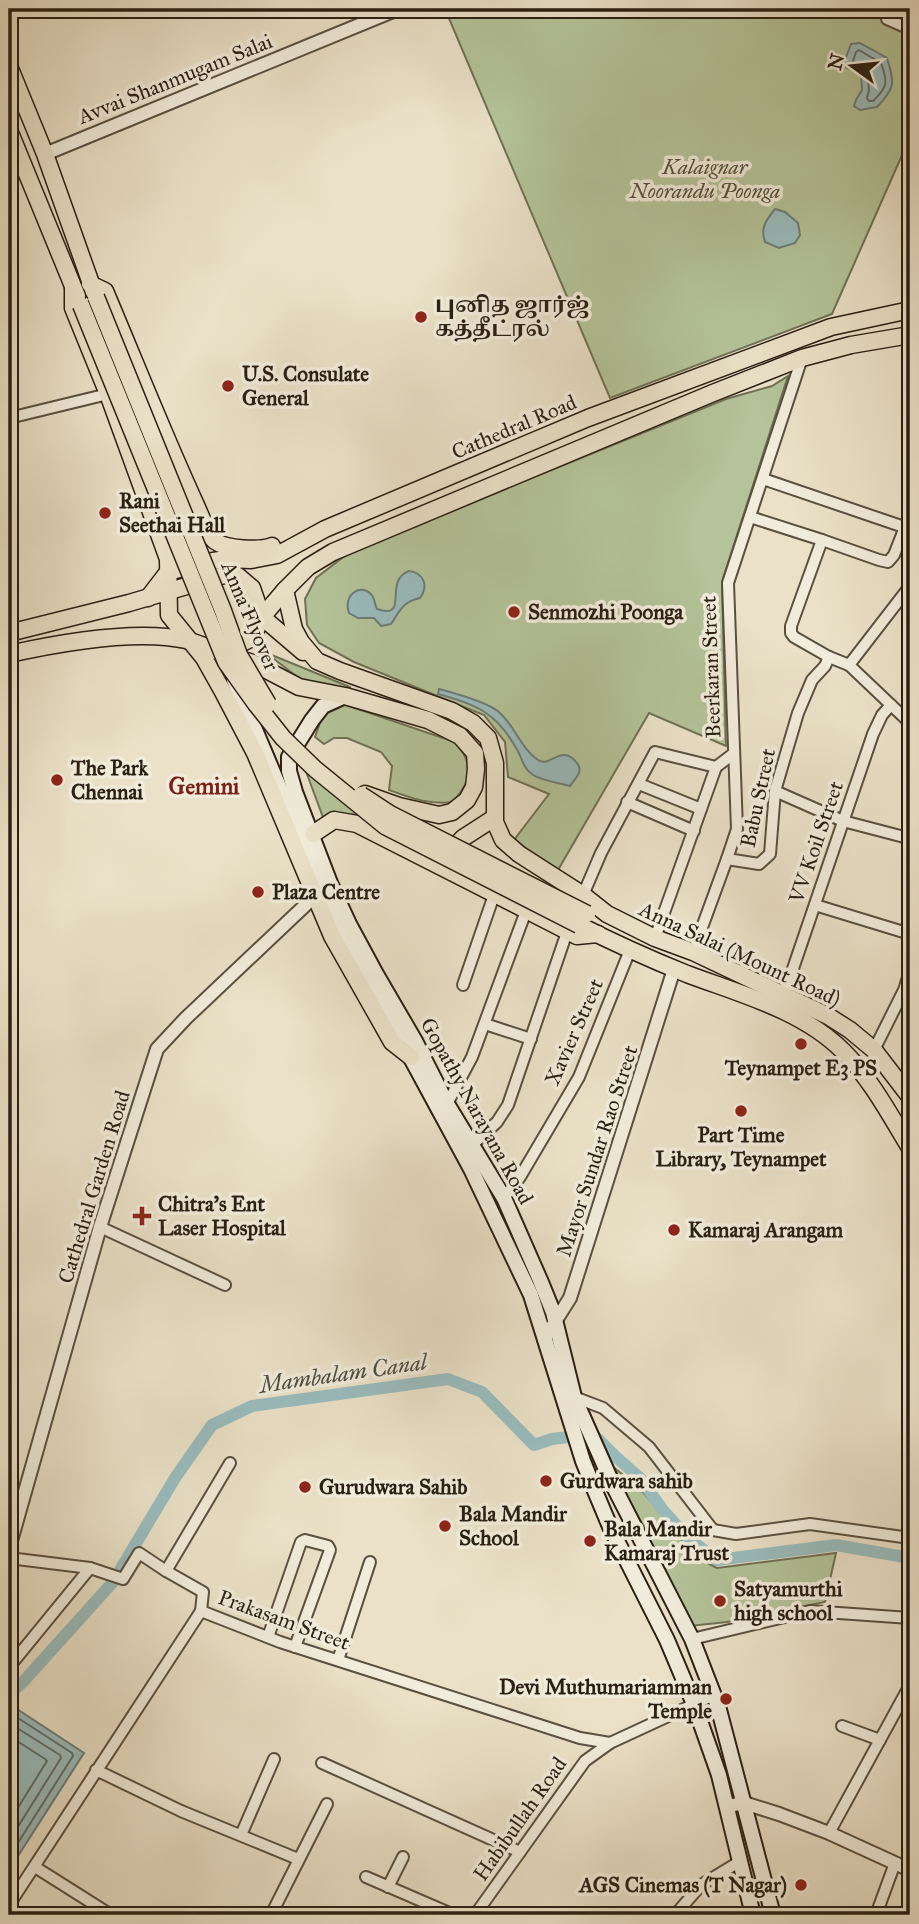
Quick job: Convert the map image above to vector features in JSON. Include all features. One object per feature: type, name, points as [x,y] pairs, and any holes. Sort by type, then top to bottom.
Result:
[{"type":"main road","points":[[9,66],[45,154],[93,290],[105,291],[210,535],[216,542],[263,550],[321,531]]},
{"type":"main road","points":[[9,130],[73,288],[73,308],[108,394],[168,566],[169,615],[204,658],[254,753],[332,936],[392,1042],[411,1057]]},
{"type":"main road","name":"Anna Flyover","points":[[73,288],[224,658],[332,912],[477,1181],[531,1295],[544,1339],[577,1420]]},
{"type":"main road","name":"Anna Flyover","points":[[93,290],[239,655],[261,693],[288,730],[318,760],[390,814],[578,924],[607,914]]},
{"type":"main road","name":"Cathedral Road","points":[[168,566],[226,559],[251,560],[277,555],[321,531],[610,409],[831,327],[910,310]]},
{"type":"main road","points":[[224,658],[252,638],[262,617],[308,567],[333,552],[802,358],[852,345],[910,335]]},
{"type":"main road","points":[[148,598],[168,566],[216,542]]},
{"type":"main road","points":[[9,633],[148,598],[223,575],[238,576],[252,589],[262,617],[317,661],[452,711],[473,723],[488,738],[495,763],[494,818],[503,840],[519,854],[583,895],[607,914]]},
{"type":"main road","points":[[285,590],[294,629],[317,661]]},
{"type":"main road","points":[[9,654],[63,644],[140,635],[187,640],[224,658],[253,663],[299,687],[345,696],[428,720],[460,736],[475,753],[474,788],[467,800],[452,812],[439,815],[399,806],[356,791]]},
{"type":"main road","name":"Anna Flyover","points":[[224,658],[283,738],[315,769],[385,825],[629,950]]},
{"type":"main road","name":"Gopathy Narayana Road","points":[[345,696],[323,706],[289,757],[289,771],[295,792],[330,883],[349,923],[447,1104],[504,1198],[540,1280],[555,1322],[574,1397],[577,1420]]},
{"type":"main road","points":[[439,865],[463,838],[494,818]]},
{"type":"main road","points":[[313,834],[334,820],[358,824],[526,911],[578,924]]},
{"type":"main road","name":"Anna Salai (Mount Road)","points":[[607,914],[828,1016],[874,1049],[910,1097]]},
{"type":"main road","name":"Anna Salai (Mount Road)","points":[[629,950],[792,1015],[820,1032],[844,1052],[875,1091],[910,1148]]},
{"type":"main road","points":[[577,1420],[583,1461],[595,1492],[694,1704],[728,1806],[753,1915]]},
{"type":"main road","points":[[577,1420],[692,1639],[721,1716],[773,1915]]},
{"type":"main road","points":[[653,1612],[672,1602]]},
{"type":"street","name":"Avvai Shanmugam Salai","points":[[45,154],[398,9]]},
{"type":"street","points":[[892,9],[887,19],[910,29]]},
{"type":"street","name":"Beerkaran Street","points":[[727,859],[737,829],[728,583],[802,358]]},
{"type":"street","points":[[9,418],[108,394]]},
{"type":"street","points":[[750,517],[887,562],[894,555],[907,528],[763,479]]},
{"type":"street","points":[[822,540],[791,626],[791,633],[793,637],[829,657],[849,665],[910,723]]},
{"type":"street","points":[[849,665],[910,586]]},
{"type":"street","name":"Babu Street","points":[[693,952],[727,859],[759,864],[770,854],[775,791],[798,713],[812,680],[825,666],[829,657]]},
{"type":"street","name":"VV Koil Street","points":[[785,995],[873,734],[882,715],[891,705]]},
{"type":"street","points":[[583,895],[601,853],[655,752],[716,767]]},
{"type":"street","points":[[655,938],[716,767],[733,754]]},
{"type":"street","points":[[639,784],[701,809]]},
{"type":"street","points":[[775,791],[843,821],[908,838]]},
{"type":"street","points":[[627,802],[694,831]]},
{"type":"street","points":[[463,985],[494,895]]},
{"type":"street","name":"Cathedral Garden Road","points":[[9,1548],[100,1227],[158,1049],[186,1018],[314,897]]},
{"type":"street","points":[[815,905],[910,934]]},
{"type":"street","points":[[447,1104],[472,1057],[526,911]]},
{"type":"street","points":[[471,1146],[497,1122],[508,1105],[578,924]]},
{"type":"street","name":"Xavier Street","points":[[504,1198],[526,1167],[579,1077],[629,950]]},
{"type":"street","name":"Mayor Sundar Rao Street","points":[[544,1339],[570,1298],[674,969]]},
{"type":"street","points":[[874,1049],[907,991],[910,971]]},
{"type":"street","points":[[485,1024],[531,1040]]},
{"type":"street","points":[[100,1227],[225,1285]]},
{"type":"street","points":[[574,1397],[603,1408],[649,1447],[713,1530],[736,1534],[810,1524],[910,1538]]},
{"type":"street","points":[[166,1571],[230,1463]]},
{"type":"street","points":[[268,1637],[301,1542],[305,1540],[328,1546],[330,1550],[295,1647]]},
{"type":"street","points":[[9,1558],[90,1568],[123,1579],[139,1553],[203,1592],[201,1611]]},
{"type":"street","points":[[338,1660],[370,1562]]},
{"type":"street","points":[[9,1667],[90,1568]]},
{"type":"street","name":"Prakasam Street","points":[[9,1905],[201,1611],[295,1647],[580,1738],[610,1743]]},
{"type":"street","points":[[692,1639],[810,1611],[910,1618]]},
{"type":"street","points":[[829,1833],[910,1685]]},
{"type":"street","name":"Habibullah Road","points":[[475,1915],[585,1760],[610,1743],[714,1695]]},
{"type":"street","points":[[842,1726],[880,1740]]},
{"type":"street","points":[[241,1835],[274,1759]]},
{"type":"street","points":[[322,1763],[520,1852]]},
{"type":"street","points":[[96,1770],[181,1811],[298,1859]]},
{"type":"street","points":[[728,1806],[744,1803],[829,1833],[906,1866],[876,1915]]},
{"type":"street","points":[[271,1915],[327,1804]]},
{"type":"street","points":[[388,1887],[403,1857]]},
{"type":"street","points":[[675,1915],[701,1885],[740,1862]]},
{"type":"street","points":[[35,1867],[111,1915]]},
{"type":"street","points":[[366,1877],[454,1915]]},
{"type":"green space","name":"Kalaignar Noorandu Poonga","points":[[445,9],[870,9],[910,28],[910,137],[832,314],[610,398]]},
{"type":"green space","name":"Senmozhi Poonga","points":[[788,376],[722,582],[726,746],[649,713],[558,870],[514,840],[549,794],[508,777],[505,742],[484,715],[354,662],[319,643],[307,625],[305,599],[316,578],[350,552],[726,399],[772,386]]},
{"type":"green space","points":[[257,649],[350,687],[351,691],[308,685]]},
{"type":"green space","points":[[343,704],[455,742],[466,758],[469,772],[464,787],[453,802],[428,802],[389,790],[392,766],[381,752],[347,738],[334,738],[324,744],[315,737],[324,711]]},
{"type":"green space","points":[[304,766],[364,816],[338,814],[324,820]]},
{"type":"green space","points":[[607,1462],[641,1490],[695,1553],[717,1568],[836,1553],[825,1602],[727,1622],[690,1626]]},
{"type":"water","points":[[860,43],[887,58],[892,85],[877,107],[860,110],[854,106],[862,90],[861,74],[846,67],[845,60],[851,44]]},
{"type":"water","points":[[775,209],[785,212],[798,223],[800,235],[795,243],[779,248],[765,242],[765,224]]},
{"type":"water","points":[[409,571],[418,574],[424,581],[423,593],[420,598],[405,605],[391,624],[381,626],[374,618],[358,618],[349,613],[348,600],[359,590],[369,592],[377,609],[393,609],[397,583],[401,576]]},
{"type":"water","points":[[439,689],[495,709],[538,760],[543,762],[561,755],[571,757],[579,766],[576,778],[570,786],[533,775],[501,726],[474,706],[438,694]]},
{"type":"water","points":[[14,1707],[84,1753],[9,1870],[9,1716]]},
{"type":"waterway","name":"Mambalam Canal","points":[[120,1570],[175,1478],[212,1425],[252,1406],[448,1379],[482,1392],[534,1445],[552,1439],[593,1434],[641,1479],[662,1509],[687,1537],[717,1560],[836,1545],[910,1558]]},
{"type":"waterway","name":"Mambalam Canal","points":[[9,1694],[113,1582]]},
{"type":"place","name":"புனித ஜார்ஜ் கத்தீட்ரல்","points":[[421,317]]},
{"type":"place","name":"U.S. Consulate General","points":[[228,386]]},
{"type":"place","name":"Rani Seethai Hall","points":[[105,513]]},
{"type":"place","name":"Senmozhi Poonga","points":[[514,612]]},
{"type":"place","name":"The Park Chennai","points":[[57,780]]},
{"type":"place","name":"Plaza Centre","points":[[258,892]]},
{"type":"place","name":"Teynampet E3 PS","points":[[801,1044]]},
{"type":"place","name":"Part Time Library, Teynampet","points":[[741,1111]]},
{"type":"place","name":"Chitra's Ent Laser Hospital","points":[[142,1216]]},
{"type":"place","name":"Kamaraj Arangam","points":[[674,1230]]},
{"type":"place","name":"Gurdwara sahib","points":[[546,1481]]},
{"type":"place","name":"Gurudwara Sahib","points":[[305,1487]]},
{"type":"place","name":"Bala Mandir School","points":[[445,1526]]},
{"type":"place","name":"Bala Mandir Kamaraj Trust","points":[[590,1541]]},
{"type":"place","name":"Satyamurthi high school","points":[[720,1601]]},
{"type":"place","name":"Devi Muthumariamman Temple","points":[[726,1699]]},
{"type":"place","name":"AGS Cinemas (T Nagar)","points":[[801,1885]]},
{"type":"district","name":"Gemini","points":[[204,786]]}]
